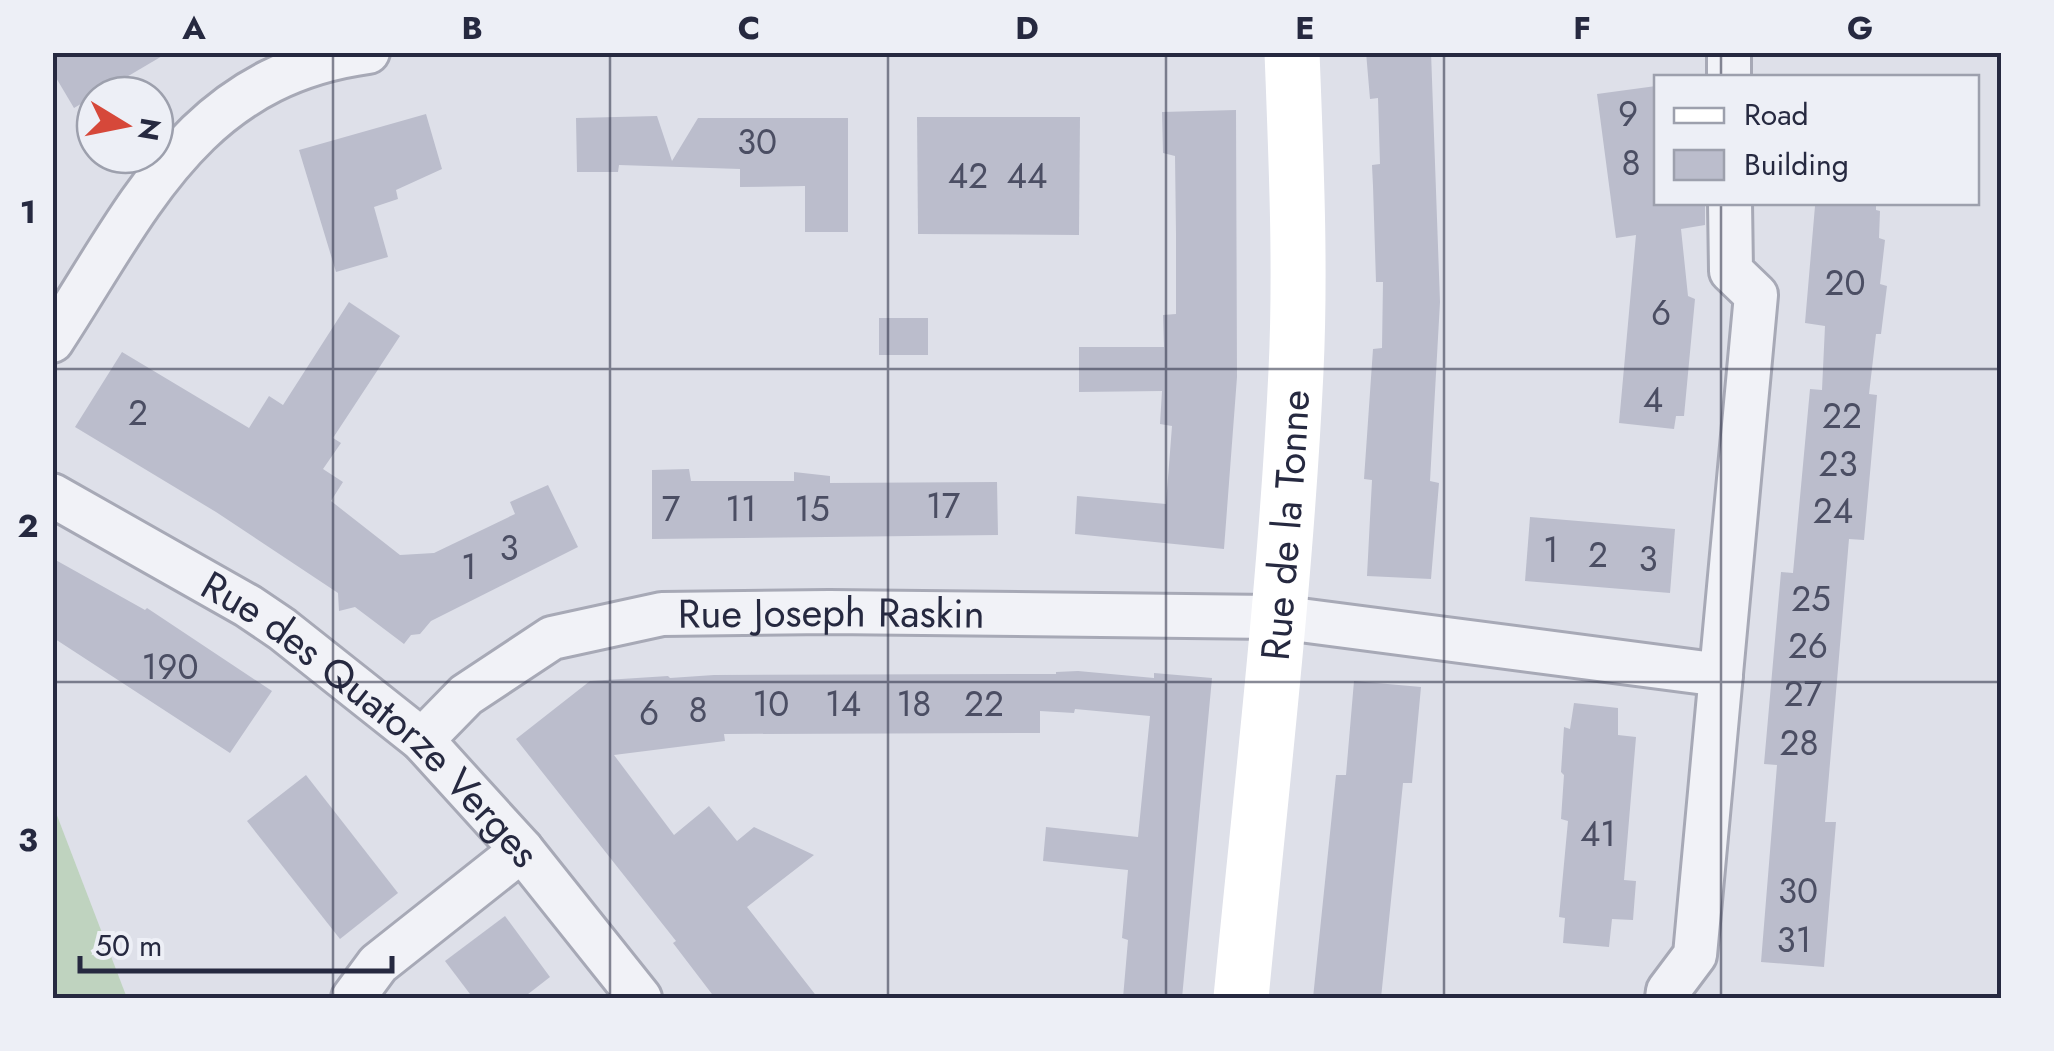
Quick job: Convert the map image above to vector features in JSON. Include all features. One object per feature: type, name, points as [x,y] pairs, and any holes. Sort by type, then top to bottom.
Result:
[{"type":"street","points":[[52,341],[158,180],[200,130],[226,107],[283,74],[368,52]]},
{"type":"street","name":"Rue de la Tonne","points":[[1241,998],[1296,370],[1298,215],[1292,52]]},
{"type":"street","points":[[1668,998],[1668,991],[1695,954],[1756,296],[1731,271],[1730,205]]},
{"type":"street","name":"Rue des Quatorze Verges","points":[[52,495],[248,606],[422,740],[522,850],[640,998]]},
{"type":"street","name":"Rue Joseph Raskin","points":[[422,740],[466,695],[552,638],[662,614],[829,612],[1277,618],[1721,675]]},
{"type":"street","points":[[353,998],[378,964],[522,850]]},
{"type":"green space","points":[[53,805],[127,998],[53,998]]},
{"type":"building","points":[[52,52],[169,52],[130,75],[75,75],[74,108],[52,71]]},
{"type":"building","points":[[1366,52],[1431,52],[1440,302],[1430,481],[1439,483],[1431,579],[1367,576],[1372,480],[1364,479],[1373,349],[1382,348],[1383,282],[1376,282],[1372,165],[1380,164],[1378,98],[1370,99]]},
{"type":"building","points":[[1654,86],[1654,205],[1705,205],[1705,225],[1681,229],[1688,296],[1695,299],[1684,416],[1676,416],[1674,429],[1619,423],[1636,235],[1616,238],[1597,94]]},
{"type":"building","points":[[1236,110],[1237,377],[1224,549],[1075,534],[1077,496],[1166,504],[1172,426],[1160,424],[1162,391],[1079,392],[1079,347],[1164,347],[1163,315],[1176,314],[1176,234],[1175,156],[1163,153],[1162,112]]},
{"type":"building","points":[[426,114],[442,169],[396,190],[398,199],[374,207],[388,257],[336,272],[299,150]]},
{"type":"building","points":[[657,116],[672,161],[698,118],[848,118],[848,232],[805,232],[805,186],[740,187],[740,169],[619,165],[618,172],[577,172],[576,118]]},
{"type":"building","points":[[917,117],[1080,117],[1079,235],[918,234]]},
{"type":"building","points":[[1876,205],[1880,211],[1879,238],[1885,240],[1880,284],[1887,286],[1869,394],[1877,395],[1864,540],[1849,539],[1825,822],[1836,822],[1824,967],[1761,962],[1777,765],[1764,764],[1781,572],[1793,573],[1810,389],[1822,390],[1825,326],[1805,323],[1815,206]]},
{"type":"building","points":[[349,302],[400,336],[333,438],[341,443],[323,469],[343,482],[331,501],[400,555],[434,553],[515,514],[510,502],[548,485],[578,547],[431,621],[404,644],[355,607],[339,611],[338,593],[216,512],[75,427],[122,352],[249,428],[269,396],[283,405]]},
{"type":"building","points":[[879,318],[928,318],[928,355],[879,355]]},
{"type":"building","points":[[689,469],[691,481],[794,481],[794,472],[830,476],[830,483],[997,482],[998,535],[652,539],[652,470]]},
{"type":"building","points":[[1530,517],[1675,529],[1670,593],[1525,581]]},
{"type":"building","points":[[52,558],[147,608],[272,691],[230,753],[52,637]]},
{"type":"building","points":[[1078,671],[1154,678],[1154,673],[1212,678],[1182,998],[1123,998],[1128,940],[1122,938],[1128,870],[1043,861],[1046,827],[1138,837],[1150,716],[1075,709],[1074,713],[1040,711],[1040,733],[724,734],[725,741],[614,755],[674,835],[709,806],[737,841],[754,827],[814,855],[747,907],[818,998],[715,998],[673,943],[676,941],[516,739],[590,681],[714,675]]},
{"type":"building","points":[[1354,681],[1421,687],[1412,783],[1403,783],[1381,998],[1313,998],[1336,775],[1346,775]]},
{"type":"building","points":[[1574,703],[1618,708],[1618,735],[1636,737],[1624,880],[1636,881],[1633,920],[1612,919],[1609,947],[1563,943],[1565,918],[1559,917],[1568,821],[1561,819],[1564,727],[1570,729]]},
{"type":"building","points":[[306,775],[398,893],[340,939],[247,821]]},
{"type":"building","points":[[505,916],[550,977],[523,998],[473,998],[445,961]]}]
